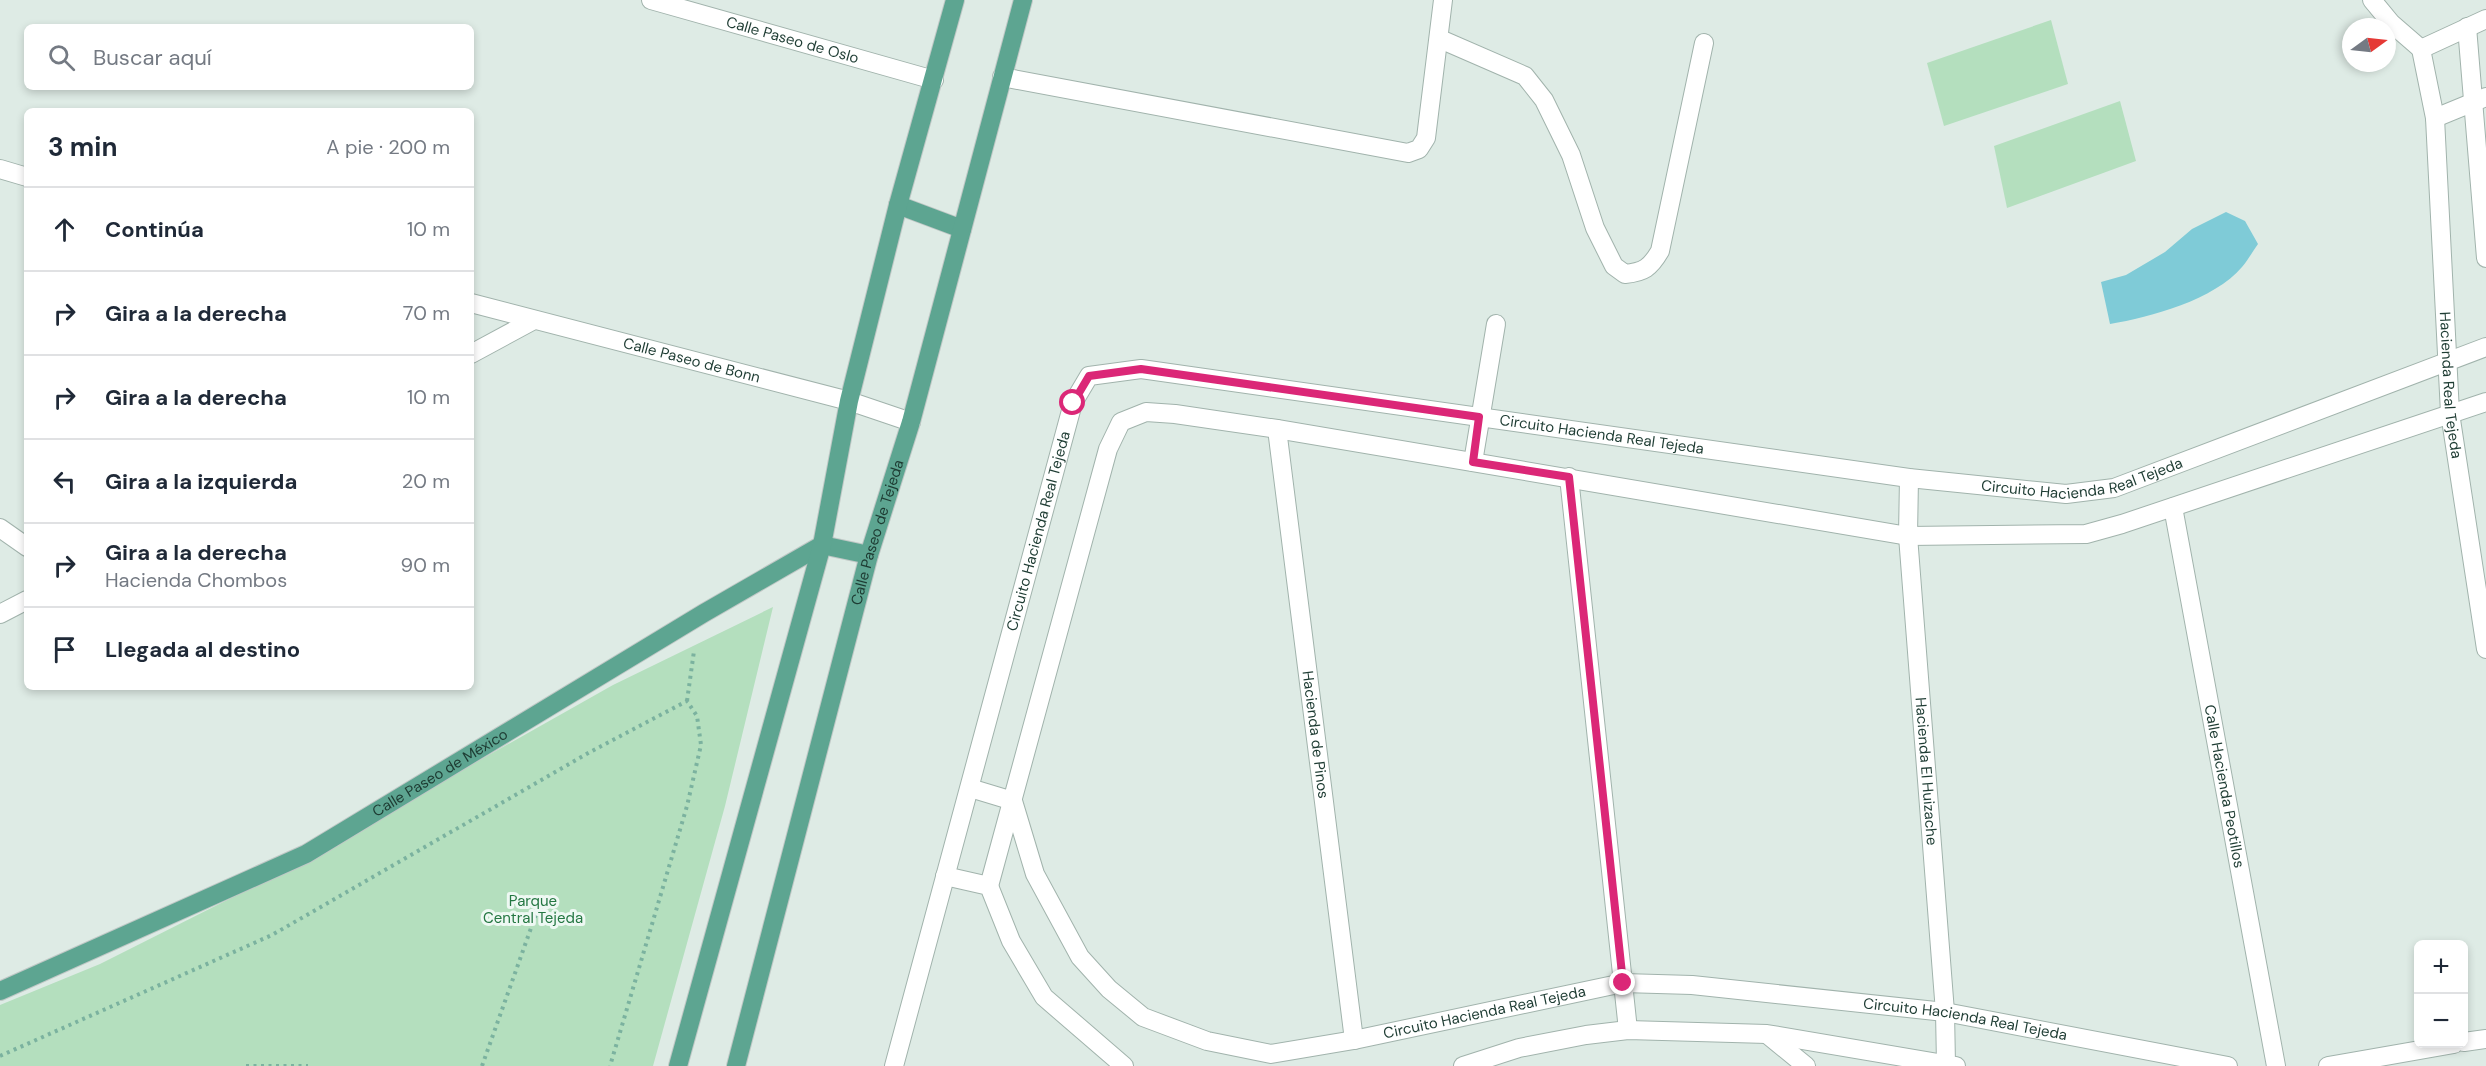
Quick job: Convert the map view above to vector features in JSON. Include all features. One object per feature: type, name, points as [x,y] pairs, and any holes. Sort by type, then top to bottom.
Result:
[{"type":"main road","points":[[678,1066],[822,545],[849,401],[898,205],[955,0]]},
{"type":"main road","name":"Calle Paseo de Tejeda","points":[[736,1066],[869,555],[911,422],[1023,0]]},
{"type":"main road","points":[[898,205],[962,229]]},
{"type":"main road","points":[[822,545],[869,555]]},
{"type":"main road","name":"Calle Paseo de México","points":[[0,991],[306,854],[704,613],[822,545]]},
{"type":"street","name":"Calle Paseo de Oslo","points":[[651,0],[934,80]]},
{"type":"street","points":[[1002,77],[1408,153],[1419,149],[1426,138],[1443,0]]},
{"type":"street","points":[[2372,0],[2391,23],[2421,49],[2486,19]]},
{"type":"street","points":[[2467,27],[2480,100],[2486,258]]},
{"type":"street","points":[[1440,39],[1525,76],[1544,99],[1571,155],[1595,228],[1614,266],[1625,274],[1644,272],[1652,265],[1660,251],[1704,43]]},
{"type":"street","name":"Hacienda Real Tejeda","points":[[2421,49],[2435,118],[2450,413],[2486,649]]},
{"type":"street","points":[[2435,118],[2480,100]]},
{"type":"street","points":[[0,169],[24,176]]},
{"type":"street","name":"Calle Paseo de Bonn","points":[[474,304],[532,321],[849,401],[911,422]]},
{"type":"street","points":[[474,352],[532,321]]},
{"type":"street","points":[[1473,462],[1496,324]]},
{"type":"street","name":"Circuito Hacienda Real Tejeda","points":[[894,1066],[1073,403],[1089,376],[1141,369],[1909,478],[2066,494],[2114,488],[2486,347]]},
{"type":"street","points":[[1124,1066],[1044,997],[1011,941],[989,886],[1108,449],[1121,422],[1146,412],[1277,429],[1908,536],[2086,534],[2486,402]]},
{"type":"street","name":"Hacienda de Pinos","points":[[1277,429],[1354,1040]]},
{"type":"street","points":[[1569,477],[1629,1030]]},
{"type":"street","name":"Hacienda El Huizache","points":[[1909,478],[1908,536],[1951,1065]]},
{"type":"street","name":"Calle Hacienda Peotillos","points":[[2173,507],[2276,1066]]},
{"type":"street","points":[[0,528],[24,545]]},
{"type":"street","points":[[0,614],[24,602]]},
{"type":"street","points":[[970,789],[1013,801]]},
{"type":"street","name":"Circuito Hacienda Real Tejeda","points":[[1013,801],[1035,874],[1080,957],[1109,989],[1143,1017],[1207,1041],[1271,1054],[1354,1040],[1623,983],[1692,985],[1945,1012],[2228,1066]]},
{"type":"street","points":[[945,876],[989,886]]},
{"type":"street","points":[[1463,1066],[1519,1048],[1586,1035],[1629,1030],[1767,1034],[1951,1065]]},
{"type":"street","points":[[1767,1034],[1806,1066]]},
{"type":"street","points":[[2468,1041],[2486,1039]]},
{"type":"street","points":[[2328,1066],[2431,1048]]},
{"type":"path","points":[[610,1066],[687,806],[701,745],[697,716],[687,701],[693,653],[704,613]]},
{"type":"path","points":[[0,1056],[272,935],[590,752],[687,701]]},
{"type":"path","points":[[482,1066],[536,914]]},
{"type":"path","points":[[246,1066],[308,1066]]},
{"type":"green space","points":[[2051,20],[2068,84],[1944,126],[1927,63]]},
{"type":"green space","points":[[2120,101],[2136,161],[2007,208],[1994,146]]},
{"type":"green space","name":"Parque Central Tejeda","points":[[773,607],[725,806],[653,1066],[0,1066],[0,1005],[100,964],[267,880],[613,685]]},
{"type":"water","points":[[2226,212],[2245,221],[2258,244],[2230,279],[2199,298],[2181,305],[2144,317],[2110,324],[2101,282],[2126,275],[2165,252],[2192,229]]},
{"type":"route","points":[[1073,403],[1089,376],[1141,369],[1479,417],[1473,462],[1569,477],[1623,983]]}]
